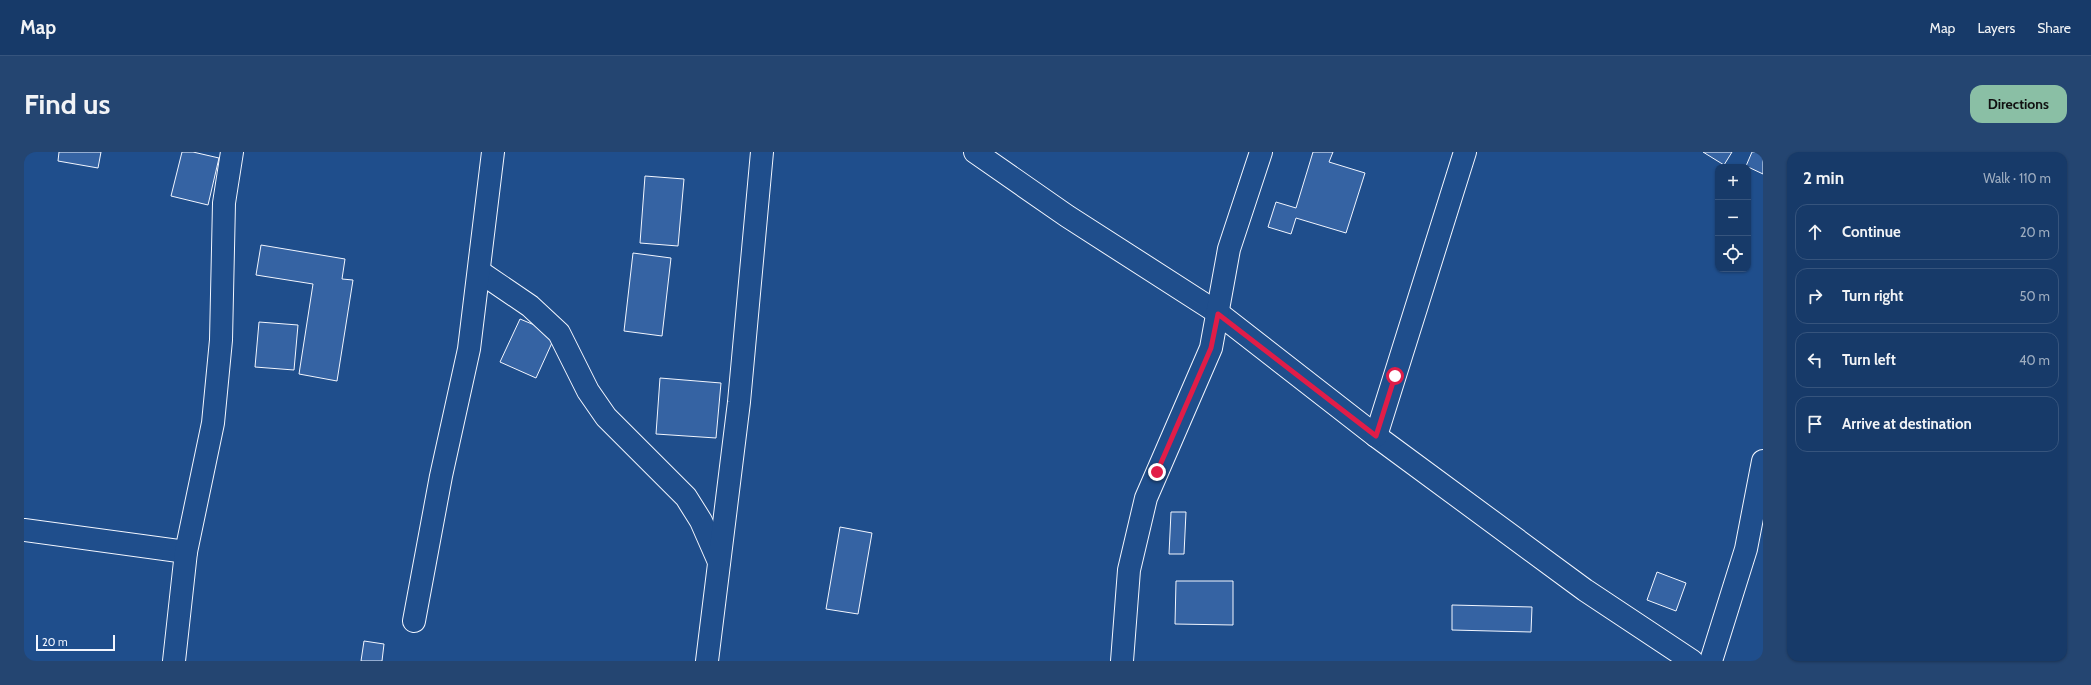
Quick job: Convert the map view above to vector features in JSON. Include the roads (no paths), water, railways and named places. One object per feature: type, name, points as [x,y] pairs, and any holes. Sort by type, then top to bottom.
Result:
[{"type":"street","points":[[174,661],[186,552],[214,423],[221,340],[224,203],[232,152]]},
{"type":"street","points":[[414,621],[441,476],[469,349],[480,272],[493,152]]},
{"type":"street","points":[[707,661],[739,402],[762,152]]},
{"type":"street","points":[[975,152],[1067,216],[1218,314],[1376,436],[1585,590],[1692,661]]},
{"type":"street","points":[[1122,661],[1129,570],[1146,498],[1211,348],[1229,250],[1261,152]]},
{"type":"street","points":[[1376,436],[1465,152]]},
{"type":"street","points":[[480,272],[530,306],[559,333],[588,391],[606,417],[686,497],[701,521],[719,562]]},
{"type":"street","points":[[1711,661],[1746,549],[1763,461]]},
{"type":"street","points":[[24,530],[186,552]]}]
